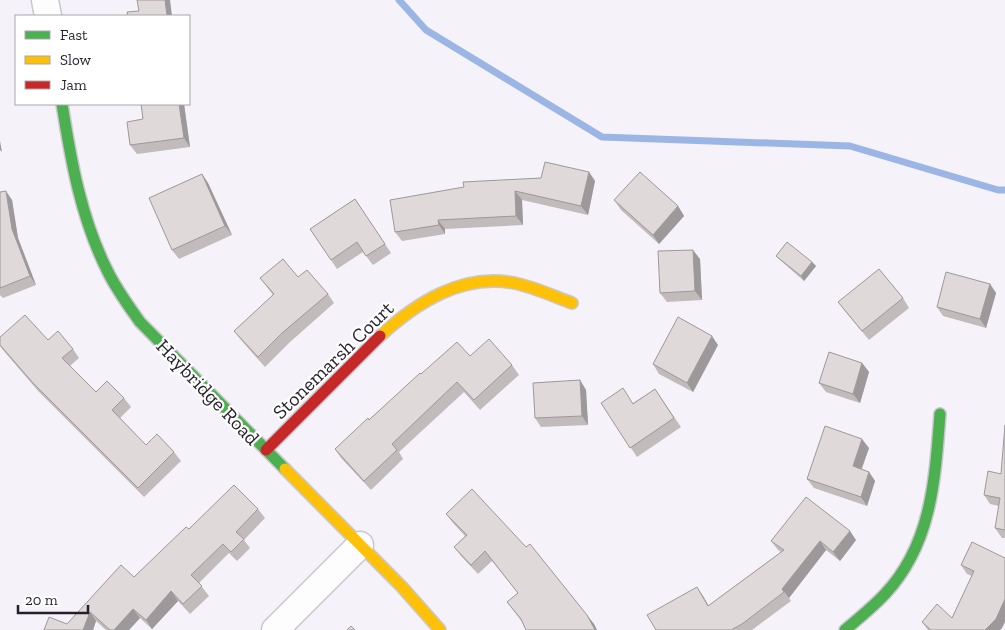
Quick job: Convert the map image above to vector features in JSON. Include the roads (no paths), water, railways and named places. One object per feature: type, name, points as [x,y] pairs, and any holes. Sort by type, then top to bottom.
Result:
[{"type":"street","points":[[45,0],[48,15]]},
{"type":"street","name":"Haybridge Road","points":[[62,105],[78,187],[90,233],[102,264],[140,322],[402,587],[440,630]]},
{"type":"street","name":"Stonemarsh Court","points":[[266,450],[350,364],[392,325],[430,298],[461,285],[494,281],[524,285],[572,303]]},
{"type":"street","points":[[845,630],[890,589],[907,566],[920,541],[930,514],[935,487],[940,414]]},
{"type":"street","points":[[275,630],[360,545]]},
{"type":"waterway","points":[[399,0],[426,30],[602,137],[850,146],[998,190],[1005,190]]}]
